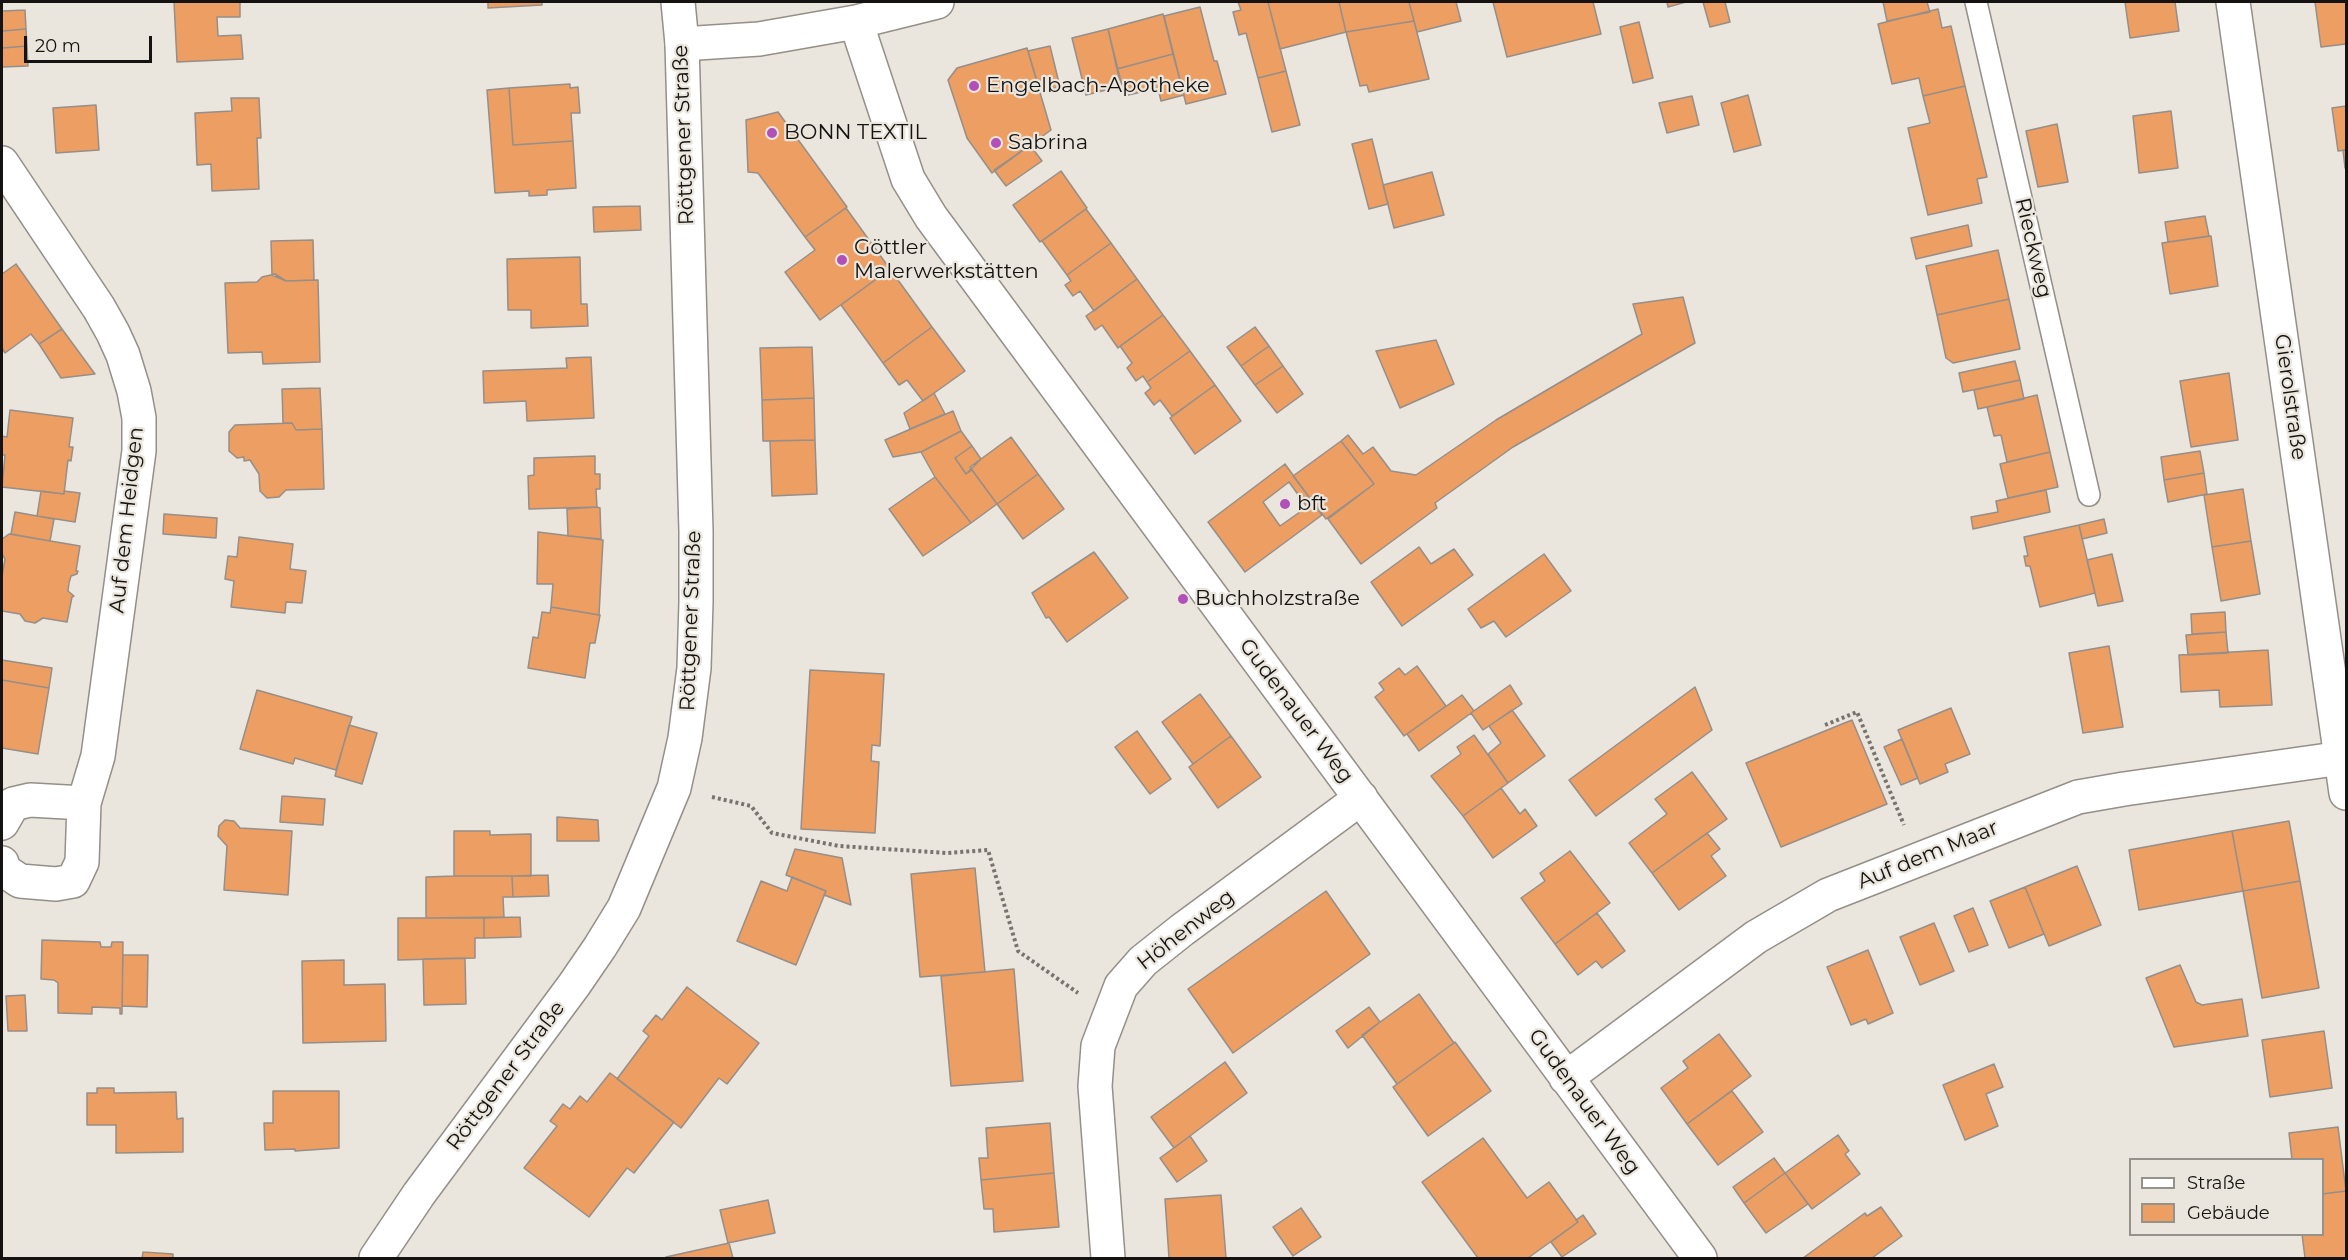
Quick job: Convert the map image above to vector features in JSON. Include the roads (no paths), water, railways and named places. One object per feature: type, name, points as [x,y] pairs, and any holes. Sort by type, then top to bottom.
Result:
[{"type":"street","name":"Röttgener Straße","points":[[376,1258],[419,1194],[600,947],[624,908],[674,788],[685,738],[692,680],[696,602],[682,44],[678,2]]},
{"type":"street","points":[[682,44],[759,39],[856,22],[937,2]]},
{"type":"street","name":"Gierolstraße","points":[[2233,2],[2335,617],[2342,758],[2346,792]]},
{"type":"street","name":"Gudenauer Weg","points":[[856,22],[872,77],[908,179],[931,217],[1700,1258]]},
{"type":"street","name":"Auf dem Heidgen","points":[[2,163],[99,308],[113,333],[123,355],[139,418],[139,451],[98,756],[84,803],[82,862],[72,881],[56,884],[21,881],[2,869],[2,863]]},
{"type":"street","name":"Auf dem Maar","points":[[1566,1078],[1756,938],[1828,896],[2078,797],[2342,758]]},
{"type":"street","name":"Höhenweg","points":[[1108,1258],[1095,1086],[1098,1046],[1121,986],[1143,961],[1361,798]]},
{"type":"street","points":[[5,808],[30,800],[84,803]]},
{"type":"lane","name":"Rieckweg","points":[[1976,2],[2089,495]]},
{"type":"place","name":"Engelbach-Apotheke","points":[[974,86]]},
{"type":"place","name":"BONN TEXTIL","points":[[772,133]]},
{"type":"place","name":"Sabrina","points":[[996,143]]},
{"type":"place","name":"Göttler Malerwerkstätten","points":[[842,260]]},
{"type":"place","name":"bft","points":[[1285,504]]},
{"type":"place","name":"Buchholzstraße","points":[[1183,599]]}]
